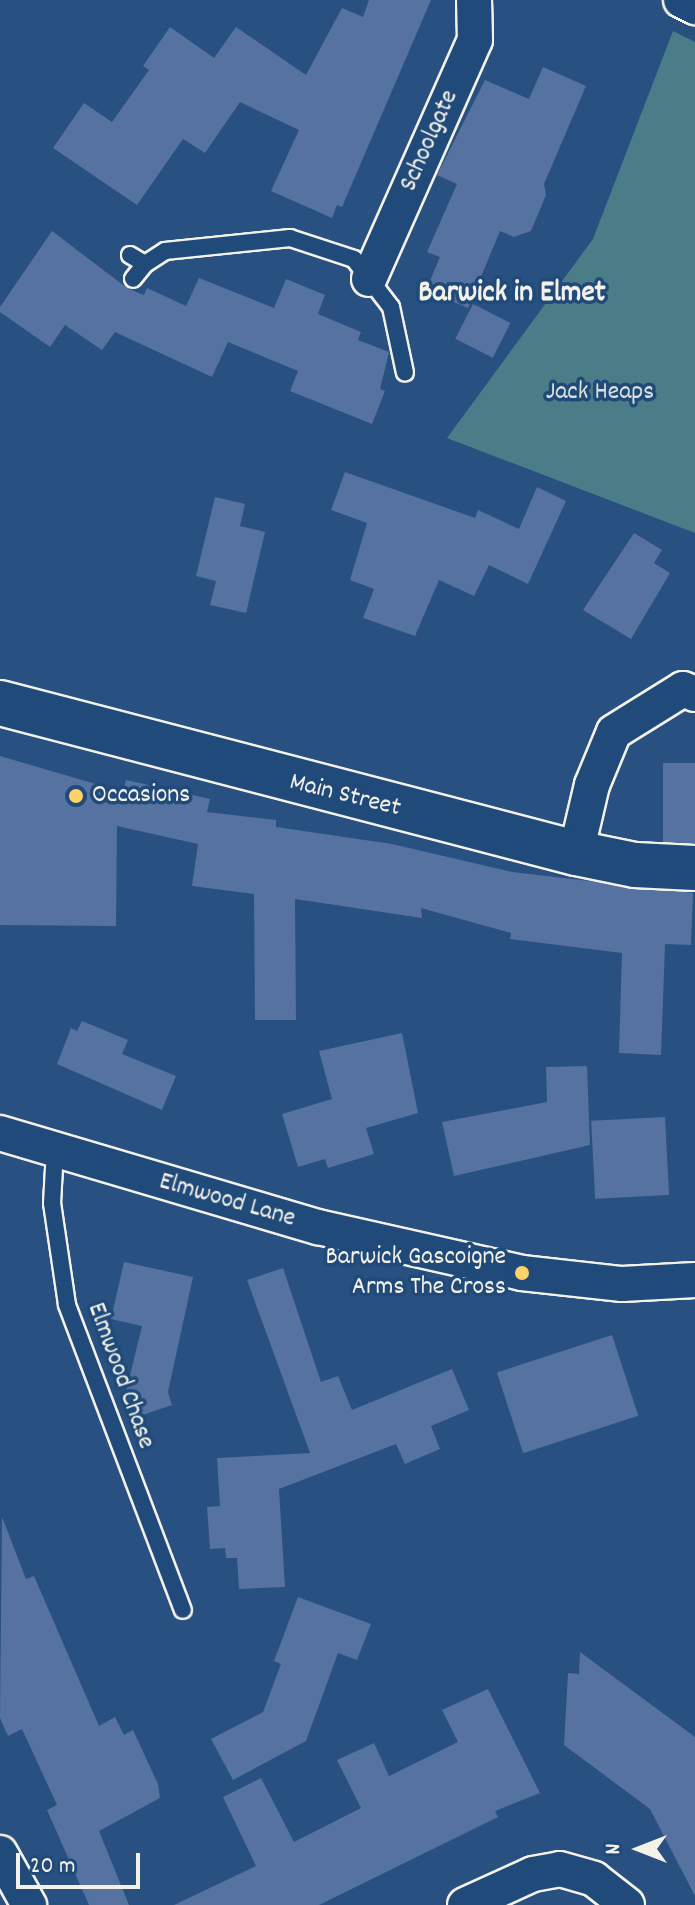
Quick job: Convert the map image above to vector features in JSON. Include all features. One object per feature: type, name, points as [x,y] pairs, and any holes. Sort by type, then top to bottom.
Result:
[{"type":"street","name":"Schoolgate","points":[[369,279],[475,40],[474,0]]},
{"type":"street","points":[[681,0],[695,7]]},
{"type":"street","points":[[576,853],[592,785],[614,732],[683,689],[695,694]]},
{"type":"street","name":"Main Street","points":[[0,703],[576,853],[635,865],[695,868]]},
{"type":"street","name":"Elmwood Lane","points":[[0,1133],[318,1227],[522,1273],[622,1284],[695,1280]]},
{"type":"street","points":[[0,1853],[29,1905]]},
{"type":"street","points":[[465,1905],[533,1874],[560,1869],[594,1879],[627,1905]]},
{"type":"lane","points":[[133,279],[138,259],[165,251],[290,238],[354,259],[391,307],[405,373]]},
{"type":"lane","name":"Elmwood Chase","points":[[55,1150],[52,1203],[67,1305],[183,1610]]},
{"type":"green space","name":"Jack Heaps","points":[[673,31],[695,42],[695,533],[447,438],[593,239]]},
{"type":"building","points":[[369,0],[431,0],[342,207],[337,205],[332,218],[271,191],[299,130],[240,102],[205,153],[183,139],[137,205],[53,148],[84,103],[112,122],[149,70],[143,66],[170,27],[214,58],[236,27],[306,75],[342,8],[363,17]]},
{"type":"building","points":[[543,67],[586,86],[544,184],[546,195],[531,231],[514,237],[500,231],[468,308],[426,290],[440,257],[427,252],[457,184],[437,175],[485,80],[529,99]]},
{"type":"building","points":[[52,231],[127,288],[144,295],[147,288],[186,306],[199,278],[274,308],[286,279],[325,295],[318,314],[361,332],[358,340],[389,352],[380,389],[385,391],[372,424],[290,391],[298,371],[228,342],[212,377],[115,332],[102,350],[65,325],[50,347],[0,312],[0,307]]},
{"type":"building","points":[[473,304],[510,323],[493,358],[455,339]]},
{"type":"building","points":[[345,472],[475,518],[478,510],[519,529],[537,487],[566,501],[528,584],[489,565],[474,596],[439,580],[415,636],[363,618],[374,589],[350,580],[367,523],[331,510]]},
{"type":"building","points":[[215,497],[245,504],[240,526],[265,532],[246,613],[210,605],[216,581],[196,576]]},
{"type":"building","points":[[634,533],[662,550],[654,563],[670,573],[631,639],[583,610]]},
{"type":"building","points":[[0,756],[123,792],[126,780],[210,799],[207,812],[276,820],[276,827],[392,844],[512,872],[693,893],[691,945],[665,944],[661,1055],[619,1053],[622,953],[510,939],[511,933],[421,908],[422,918],[295,899],[296,1020],[255,1020],[254,894],[192,886],[198,844],[117,826],[116,926],[0,925]]},
{"type":"building","points":[[663,763],[695,763],[695,843],[663,843]]},
{"type":"building","points":[[82,1021],[128,1040],[122,1054],[176,1076],[162,1110],[57,1064],[71,1028],[77,1031]]},
{"type":"building","points":[[402,1033],[418,1113],[366,1128],[374,1154],[328,1168],[325,1159],[298,1167],[282,1114],[332,1099],[319,1051]]},
{"type":"building","points":[[587,1066],[590,1145],[454,1176],[442,1122],[547,1102],[546,1067]]},
{"type":"building","points":[[665,1117],[669,1195],[595,1199],[591,1121]]},
{"type":"building","points":[[124,1262],[193,1277],[168,1392],[172,1405],[134,1418],[126,1392],[142,1326],[111,1319]]},
{"type":"building","points":[[283,1268],[321,1382],[338,1376],[352,1410],[452,1369],[469,1410],[431,1426],[440,1449],[405,1464],[396,1444],[279,1489],[285,1587],[239,1589],[237,1558],[226,1558],[225,1548],[210,1549],[207,1507],[220,1506],[217,1458],[310,1453],[247,1280]]},
{"type":"building","points":[[612,1335],[638,1416],[523,1453],[497,1372]]},
{"type":"building","points":[[2,1517],[26,1579],[34,1576],[99,1726],[115,1717],[124,1735],[133,1730],[158,1784],[160,1798],[99,1831],[129,1905],[89,1905],[47,1810],[57,1805],[22,1729],[8,1736],[0,1718]]},
{"type":"building","points":[[298,1597],[371,1624],[357,1660],[338,1653],[306,1741],[233,1780],[211,1739],[263,1712],[281,1664],[274,1661]]},
{"type":"building","points":[[580,1652],[695,1737],[695,1896],[650,1809],[564,1745],[568,1673],[579,1674]]},
{"type":"building","points":[[488,1689],[540,1793],[495,1811],[498,1817],[319,1905],[174,1905],[256,1866],[223,1797],[261,1778],[294,1842],[361,1808],[337,1760],[374,1743],[389,1776],[458,1742],[442,1710]]},
{"type":"place","name":"Occasions","points":[[76,796]]},
{"type":"place","name":"Barwick Gascoigne Arms The Cross","points":[[522,1273]]},
{"type":"district","name":"Barwick in Elmet","points":[[512,295]]}]
